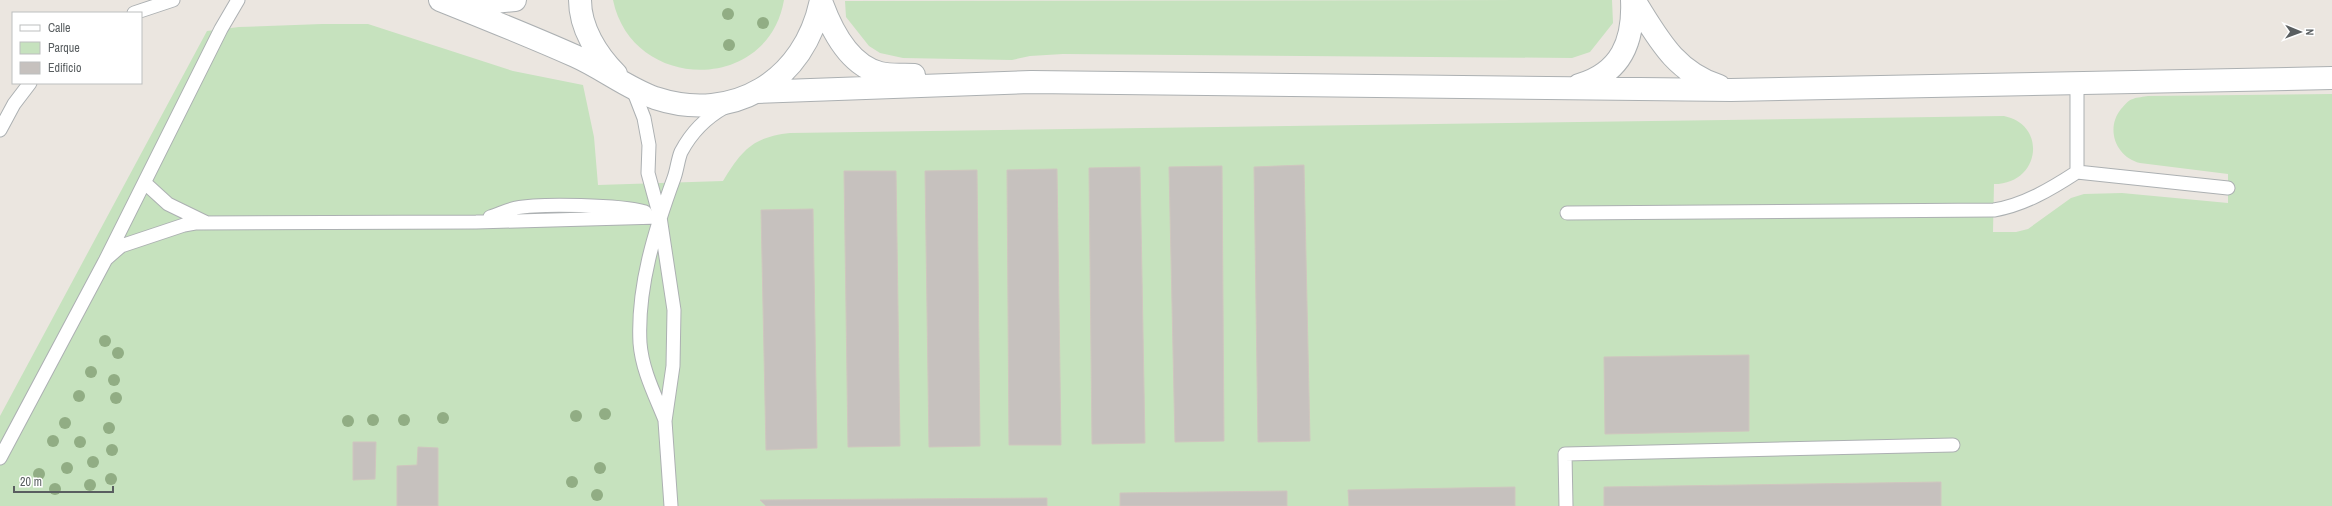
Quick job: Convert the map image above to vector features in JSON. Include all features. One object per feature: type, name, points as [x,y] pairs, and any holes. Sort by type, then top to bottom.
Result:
[{"type":"street","points":[[440,0],[576,57],[628,85],[656,98],[693,106],[732,103],[757,92],[784,73],[802,52],[815,24],[821,1]]},
{"type":"street","points":[[454,0],[483,3],[515,0]]},
{"type":"street","points":[[580,0],[580,11],[591,40],[606,64],[628,85]]},
{"type":"street","points":[[1568,88],[1592,81],[1609,70],[1619,59],[1627,42],[1633,23],[1633,0]]},
{"type":"street","points":[[1633,0],[1668,53],[1684,68],[1702,80],[1731,90]]},
{"type":"street","points":[[821,1],[828,19],[852,55],[864,66],[881,73],[1031,82]]},
{"type":"street","points":[[757,92],[1031,82],[1731,90],[2332,78]]},
{"type":"lane","points":[[131,12],[153,0]]},
{"type":"lane","points":[[137,12],[173,0]]},
{"type":"lane","points":[[0,458],[106,259],[221,29],[238,0]]},
{"type":"lane","points":[[0,130],[14,104],[29,84]]},
{"type":"lane","points":[[2077,172],[2078,84]]},
{"type":"lane","points":[[628,85],[644,118],[649,144],[648,173],[660,217],[674,310],[674,366],[665,421],[671,506]]},
{"type":"lane","points":[[665,421],[645,371],[640,344],[640,304],[660,217],[681,152],[697,129],[713,114],[732,103]]},
{"type":"lane","points":[[1567,213],[1994,210],[2012,207],[2029,200],[2077,172],[2228,188]]},
{"type":"lane","points":[[145,183],[168,204],[195,219],[212,224]]},
{"type":"lane","points":[[106,259],[121,246],[177,227],[195,223],[476,222],[660,217]]},
{"type":"lane","points":[[1566,506],[1565,454],[1953,445]]},
{"type":"green space","points":[[613,0],[784,0],[773,31],[753,53],[728,66],[700,70],[671,65],[645,52],[625,30]]},
{"type":"green space","points":[[1612,0],[1613,23],[1590,52],[1572,58],[1063,54],[1030,56],[1012,60],[903,58],[880,53],[869,46],[846,17],[845,1]]},
{"type":"green space","points":[[368,24],[513,71],[583,85],[594,137],[598,185],[723,181],[736,161],[750,147],[767,138],[790,133],[2004,116],[2018,122],[2027,130],[2032,141],[2033,153],[2029,165],[2021,175],[2009,181],[1994,184],[1993,232],[2016,232],[2028,229],[2071,198],[2084,194],[2122,193],[2228,203],[2228,174],[2140,163],[2132,160],[2119,149],[2114,133],[2114,125],[2116,117],[2121,109],[2131,100],[2148,96],[2332,94],[2332,506],[0,506],[0,416],[207,31],[239,27]]},
{"type":"building","points":[[1304,165],[1310,441],[1258,442],[1254,167]]},
{"type":"building","points":[[1222,166],[1224,441],[1175,442],[1169,167]]},
{"type":"building","points":[[1140,167],[1145,443],[1092,444],[1089,168]]},
{"type":"building","points":[[1057,169],[1061,445],[1009,445],[1007,170]]},
{"type":"building","points":[[977,170],[980,446],[929,447],[925,171]]},
{"type":"building","points":[[844,171],[896,171],[900,446],[848,447]]},
{"type":"building","points":[[813,209],[817,448],[766,450],[761,210]]},
{"type":"building","points":[[1749,355],[1749,431],[1605,434],[1604,357]]},
{"type":"building","points":[[353,442],[376,442],[375,479],[353,480]]},
{"type":"building","points":[[418,447],[438,448],[438,506],[397,506],[397,466],[417,465]]},
{"type":"building","points":[[1941,482],[1941,506],[1604,506],[1604,487]]},
{"type":"building","points":[[1515,487],[1515,506],[1349,506],[1348,490]]},
{"type":"building","points":[[1287,491],[1287,506],[1120,506],[1120,493]]},
{"type":"building","points":[[1047,498],[1047,506],[766,506],[760,500]]}]
